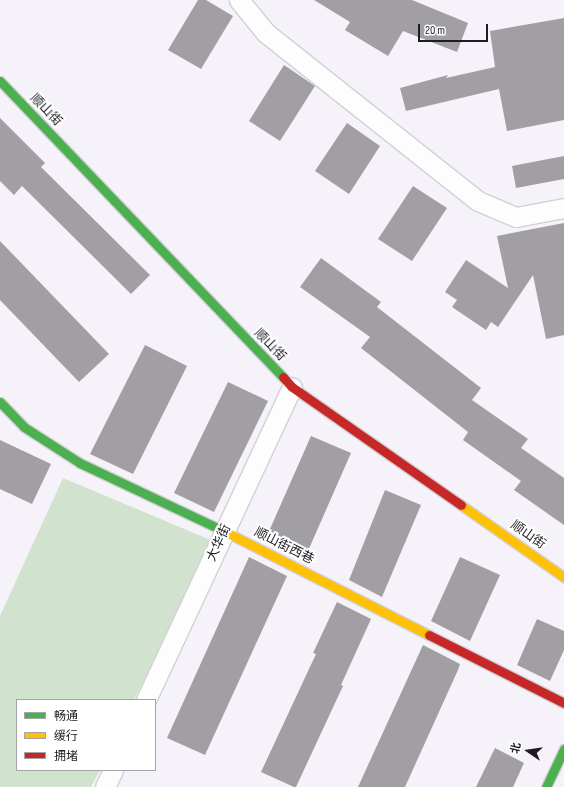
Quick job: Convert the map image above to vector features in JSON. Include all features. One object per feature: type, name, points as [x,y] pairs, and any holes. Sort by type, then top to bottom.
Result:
[{"type":"street","points":[[239,0],[266,34],[478,201],[516,217],[564,208]]},
{"type":"street","name":"顺山街","points":[[0,81],[292,387],[564,576]]},
{"type":"street","name":"大华街","points":[[146,699],[292,387]]},
{"type":"street","name":"顺山街西巷","points":[[0,402],[24,427],[80,463],[225,531],[564,702]]},
{"type":"street","points":[[546,787],[564,749]]},
{"type":"street","points":[[105,787],[113,771]]},
{"type":"green space","points":[[63,478],[213,541],[134,699],[16,699],[16,771],[99,771],[91,787],[0,787],[0,616]]},
{"type":"building","points":[[198,0],[206,0],[233,16],[201,69],[168,50]]},
{"type":"building","points":[[314,0],[412,0],[468,23],[457,52],[403,31],[388,56],[345,30],[350,22]]},
{"type":"building","points":[[564,18],[564,120],[507,131],[499,89],[406,111],[400,88],[448,75],[446,78],[495,67],[490,31]]},
{"type":"building","points":[[284,65],[315,86],[280,141],[249,121]]},
{"type":"building","points":[[0,118],[45,163],[41,167],[150,275],[131,294],[22,186],[14,195],[0,181]]},
{"type":"building","points":[[347,123],[380,146],[349,194],[315,171]]},
{"type":"building","points":[[564,156],[564,179],[516,188],[512,166]]},
{"type":"building","points":[[413,186],[447,208],[412,261],[378,239]]},
{"type":"building","points":[[564,223],[564,335],[546,339],[533,275],[498,327],[491,322],[486,330],[452,307],[457,300],[445,292],[466,260],[508,288],[497,236]]},
{"type":"building","points":[[0,241],[109,354],[79,382],[0,300]]},
{"type":"building","points":[[321,258],[381,302],[377,307],[481,388],[472,400],[528,439],[521,448],[564,478],[564,525],[514,490],[521,481],[463,440],[468,432],[361,348],[370,337],[300,287]]},
{"type":"building","points":[[145,345],[187,366],[133,474],[90,454]]},
{"type":"building","points":[[228,382],[268,401],[214,512],[174,493]]},
{"type":"building","points":[[311,436],[351,453],[308,551],[300,548],[297,554],[266,538]]},
{"type":"building","points":[[0,440],[51,464],[32,504],[0,489]]},
{"type":"building","points":[[385,490],[421,505],[382,597],[349,580]]},
{"type":"building","points":[[249,557],[287,576],[205,755],[167,738]]},
{"type":"building","points":[[460,557],[500,575],[470,641],[431,621]]},
{"type":"building","points":[[337,602],[371,619],[341,685],[343,686],[296,787],[294,787],[261,772],[316,654],[313,653]]},
{"type":"building","points":[[537,619],[564,631],[564,650],[550,681],[517,665]]},
{"type":"building","points":[[423,645],[460,664],[405,787],[358,787]]},
{"type":"building","points":[[495,748],[524,763],[513,787],[476,787]]},
{"type":"traffic: fast","points":[[0,81],[283,377]]},
{"type":"traffic: fast","points":[[0,402],[24,427],[80,463],[222,530]]},
{"type":"traffic: fast","points":[[546,787],[564,749]]},
{"type":"traffic: slow","points":[[461,505],[564,577]]},
{"type":"traffic: slow","points":[[222,530],[429,635]]},
{"type":"traffic: jam","points":[[283,377],[292,387],[461,505]]},
{"type":"traffic: jam","points":[[429,635],[564,703]]}]
